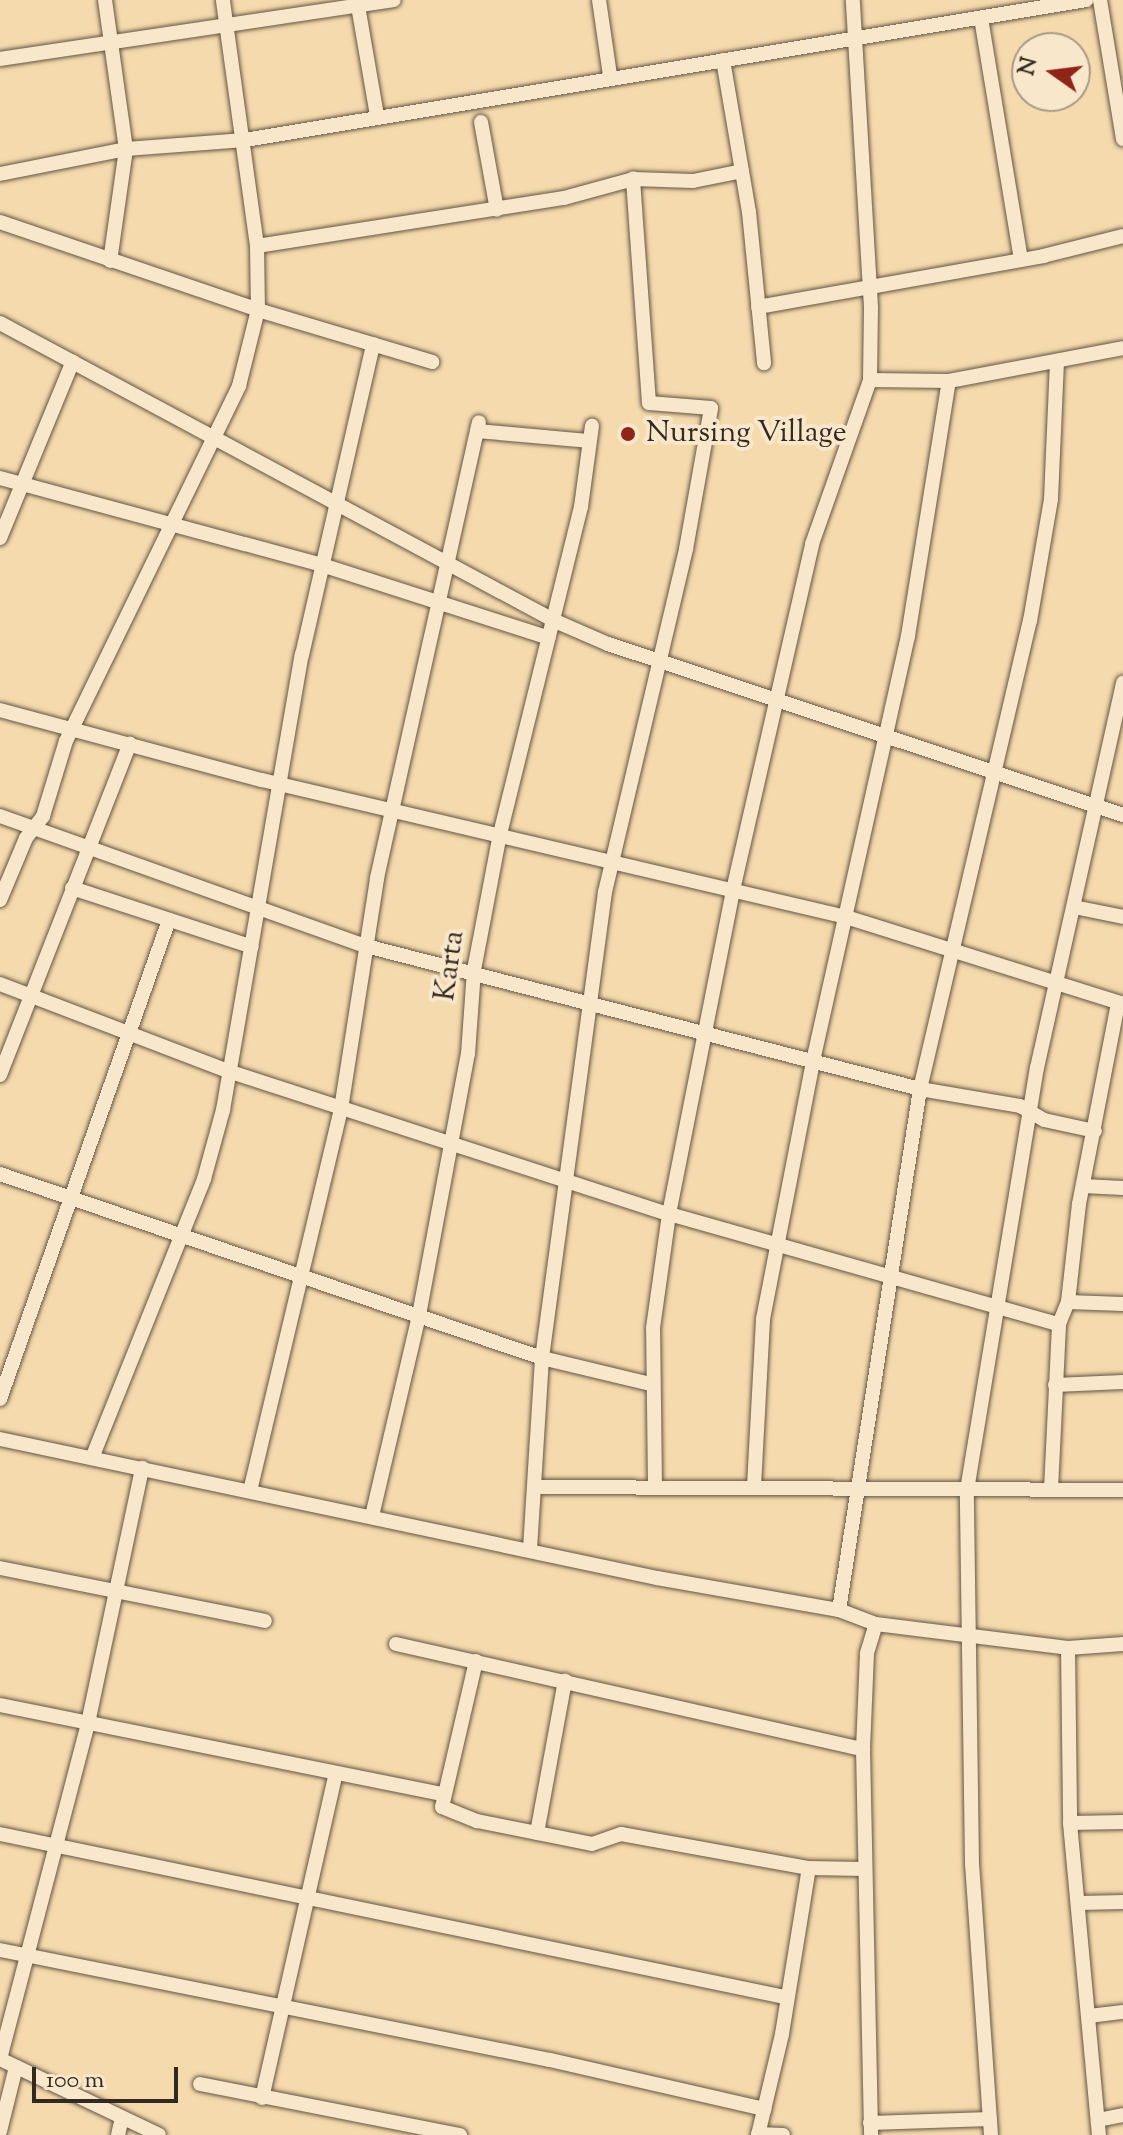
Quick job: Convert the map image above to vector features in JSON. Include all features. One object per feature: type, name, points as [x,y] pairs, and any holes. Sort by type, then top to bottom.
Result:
[{"type":"street","points":[[105,0],[126,149],[110,261]]},
{"type":"street","points":[[0,900],[34,828],[73,728],[239,386],[258,310],[257,246],[245,140],[223,0]]},
{"type":"street","points":[[0,59],[357,3],[394,0]]},
{"type":"street","points":[[599,0],[610,75]]},
{"type":"street","points":[[655,1485],[650,1384],[669,1214],[707,1036],[733,890],[812,544],[870,380],[869,284],[853,0]]},
{"type":"street","points":[[0,174],[126,149],[245,140],[610,75],[854,40],[1086,0]]},
{"type":"street","points":[[1100,0],[1120,103],[1123,139]]},
{"type":"street","points":[[357,3],[377,116]]},
{"type":"street","points":[[981,18],[1021,259]]},
{"type":"street","points":[[723,60],[742,171],[764,363]]},
{"type":"street","points":[[481,122],[497,210]]},
{"type":"street","points":[[257,246],[497,210],[633,179],[693,181],[742,171]]},
{"type":"street","points":[[530,1549],[542,1358],[589,1003],[612,859],[686,549],[711,408],[649,403],[633,179]]},
{"type":"street","points":[[0,222],[258,310],[432,362]]},
{"type":"street","points":[[758,307],[869,284],[1021,259],[1123,236]]},
{"type":"street","points":[[0,323],[555,621],[885,738],[1123,815]]},
{"type":"street","points":[[92,1458],[204,1179],[231,1072],[322,565],[373,344]]},
{"type":"street","points":[[870,380],[949,381],[1057,363],[1123,348]]},
{"type":"street","points":[[0,538],[73,361]]},
{"type":"street","points":[[839,1610],[920,1089],[991,772],[1030,621],[1051,499],[1057,363]]},
{"type":"street","points":[[754,1486],[763,1319],[813,1061],[930,520],[949,381]]},
{"type":"street","points":[[250,1491],[341,1109],[366,946],[392,809],[450,565],[478,426],[588,441]]},
{"type":"street","name":"Karta","points":[[372,1516],[419,1315],[468,1054],[474,970],[500,834],[581,507],[592,426]]},
{"type":"street","points":[[0,478],[322,565],[549,638]]},
{"type":"street","points":[[991,2135],[972,1864],[967,1490],[1031,1113],[1123,682]]},
{"type":"street","points":[[0,710],[281,784],[612,859],[846,917],[1120,1003],[1083,1186],[1068,1302],[1059,1324],[1051,1489]]},
{"type":"street","points":[[0,1075],[130,744]]},
{"type":"street","points":[[0,816],[366,946],[474,970],[707,1036],[920,1089],[1020,1106],[1031,1113],[1095,1131]]},
{"type":"street","points":[[72,888],[252,947]]},
{"type":"street","points":[[1074,907],[1123,917]]},
{"type":"street","points":[[0,1399],[169,920]]},
{"type":"street","points":[[0,984],[131,1031],[231,1072],[451,1141],[564,1181],[777,1248],[1059,1324]]},
{"type":"street","points":[[0,1174],[542,1358],[650,1384]]},
{"type":"street","points":[[1083,1186],[1123,1188]]},
{"type":"street","points":[[1068,1302],[1123,1304]]},
{"type":"street","points":[[1055,1385],[1123,1382]]},
{"type":"street","points":[[0,1439],[839,1610],[876,1624],[969,1639],[1068,1648],[1123,1644]]},
{"type":"street","points":[[142,1468],[88,1723],[0,2059],[159,2135]]},
{"type":"street","points":[[535,1487],[655,1485],[1123,1490]]},
{"type":"street","points":[[0,1568],[265,1621]]},
{"type":"street","points":[[876,1624],[867,1653],[863,1749],[870,2132],[990,2119]]},
{"type":"street","points":[[396,1644],[863,1749]]},
{"type":"street","points":[[1068,1648],[1070,1823],[1099,2127],[1123,2115]]},
{"type":"street","points":[[476,1661],[442,1807],[537,1833],[592,1844],[621,1834],[809,1868],[864,1869]]},
{"type":"street","points":[[537,1833],[565,1681]]},
{"type":"street","points":[[0,1705],[443,1794]]},
{"type":"street","points":[[262,2098],[336,1773]]},
{"type":"street","points":[[1070,1823],[1123,1822]]},
{"type":"street","points":[[0,1834],[785,1997]]},
{"type":"street","points":[[783,2135],[758,2134],[809,1868]]},
{"type":"street","points":[[1080,1903],[1123,1902]]},
{"type":"street","points":[[0,1950],[281,2009],[550,2060],[764,2109]]},
{"type":"street","points":[[1089,2016],[1123,2012]]},
{"type":"street","points":[[1,2124],[16,2067]]},
{"type":"street","points":[[200,2084],[460,2135]]},
{"type":"street","points":[[118,2135],[122,2118]]},
{"type":"place","name":"Nursing Village","points":[[628,434]]}]
